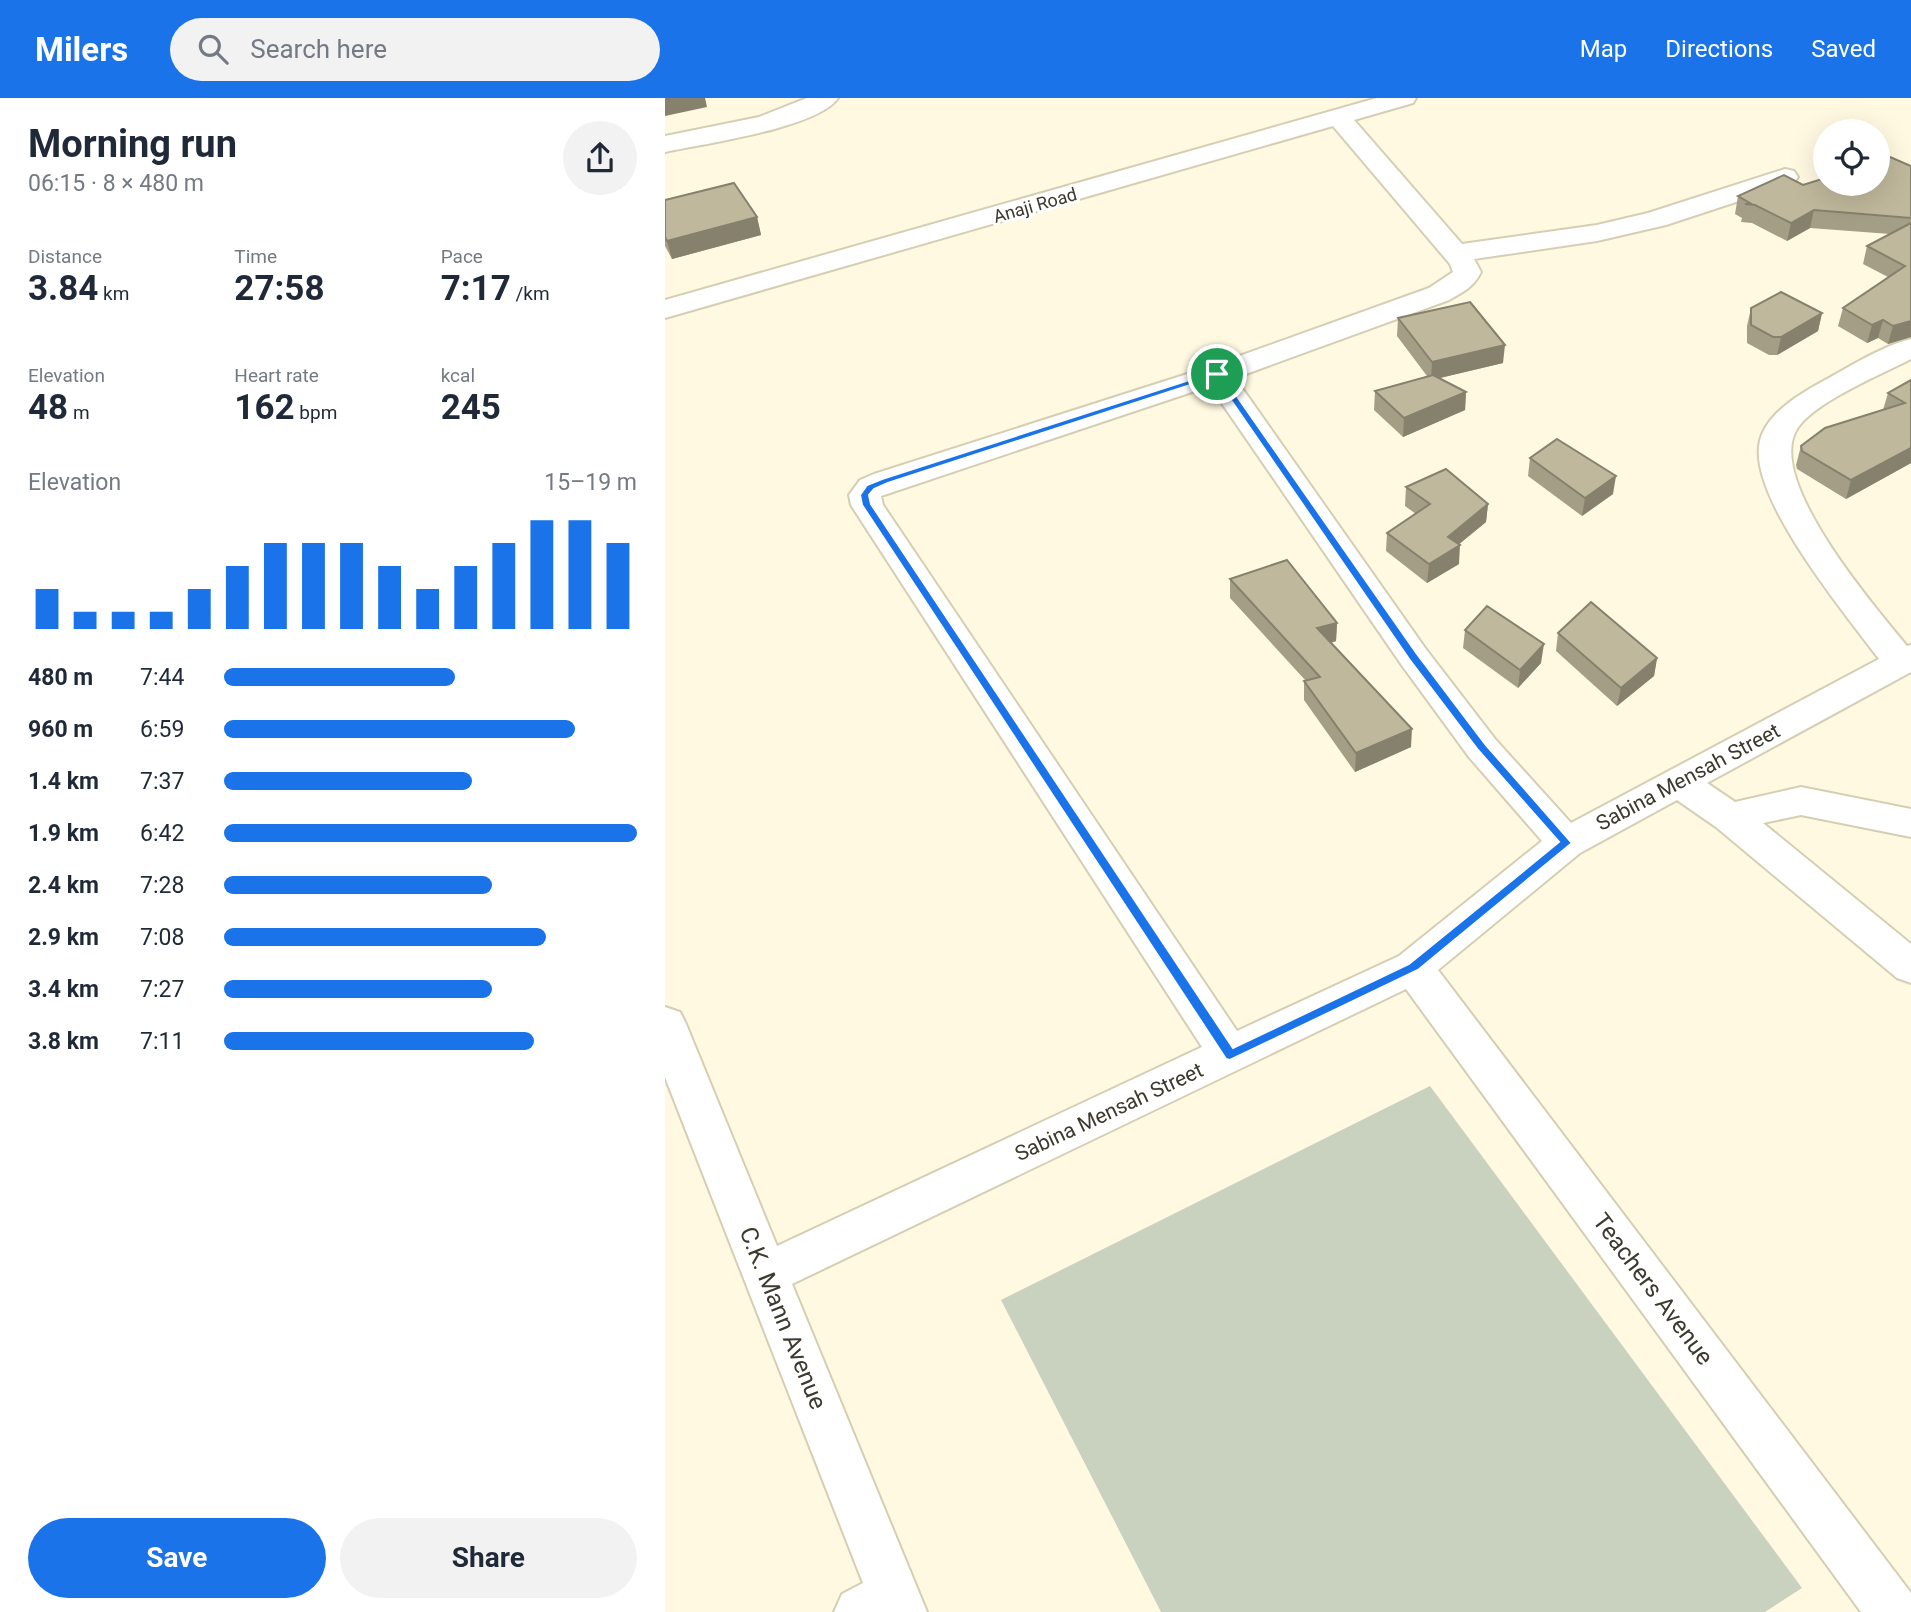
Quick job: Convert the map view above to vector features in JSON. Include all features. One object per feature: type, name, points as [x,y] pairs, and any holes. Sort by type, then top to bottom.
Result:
[{"type":"street","points":[[665,144],[779,119],[806,110],[826,98]]},
{"type":"street","name":"Anaji Road","points":[[665,309],[1404,98]]},
{"type":"street","points":[[1230,1055],[874,516],[865,495],[871,487],[885,481],[1217,374],[1439,294],[1467,276],[1463,262],[1339,118]]},
{"type":"street","points":[[1455,253],[1597,233],[1668,215],[1785,177]]},
{"type":"street","points":[[1906,660],[1809,538],[1783,488],[1773,456],[1775,438],[1782,426],[1797,414],[1826,394],[1911,348]]},
{"type":"street","points":[[1217,374],[1421,666],[1482,748],[1566,843]]},
{"type":"street","name":"Sabina Mensah Street","points":[[766,1274],[1413,967],[1566,843],[1906,660]]},
{"type":"street","points":[[1678,782],[1729,817],[1911,967]]},
{"type":"street","points":[[1729,817],[1801,801],[1911,823]]},
{"type":"street","name":"Teachers Avenue","points":[[1413,967],[1893,1612]]},
{"type":"street","name":"C.K. Mann Avenue","points":[[665,1024],[766,1274],[885,1606]]},
{"type":"green space","points":[[1430,1086],[1802,1588],[1765,1612],[1161,1612],[1001,1300]]},
{"type":"building","points":[[1890,157],[1911,166],[1911,218],[1814,210],[1791,223],[1755,205],[1745,204],[1750,203],[1738,196],[1784,175],[1803,185],[1813,182],[1813,196],[1890,196]]},
{"type":"building","points":[[734,183],[757,217],[667,241],[665,200]]},
{"type":"building","points":[[1911,223],[1911,321],[1893,326],[1883,320],[1872,325],[1843,308],[1905,266],[1867,246]]},
{"type":"building","points":[[1781,292],[1822,313],[1781,337],[1773,337],[1751,325],[1751,308]]},
{"type":"building","points":[[1470,302],[1505,345],[1432,362],[1398,318]]},
{"type":"building","points":[[1433,375],[1466,392],[1404,418],[1375,391]]},
{"type":"building","points":[[1911,380],[1911,448],[1851,480],[1802,451],[1801,446],[1825,428],[1905,403],[1888,393]]},
{"type":"building","points":[[1557,439],[1616,476],[1585,498],[1530,458]]},
{"type":"building","points":[[1446,469],[1488,504],[1448,537],[1460,545],[1429,564],[1387,533],[1430,504],[1406,487]]},
{"type":"building","points":[[1287,560],[1337,623],[1317,628],[1412,729],[1356,753],[1304,681],[1320,677],[1230,579]]},
{"type":"building","points":[[1591,602],[1657,658],[1621,688],[1558,633]]},
{"type":"building","points":[[1487,606],[1544,644],[1520,670],[1465,630]]},
{"type":"route","points":[[1217,374],[1413,656],[1482,748],[1566,843],[1413,967],[1230,1055],[867,505],[865,495],[871,487],[885,481],[1217,374]]}]
